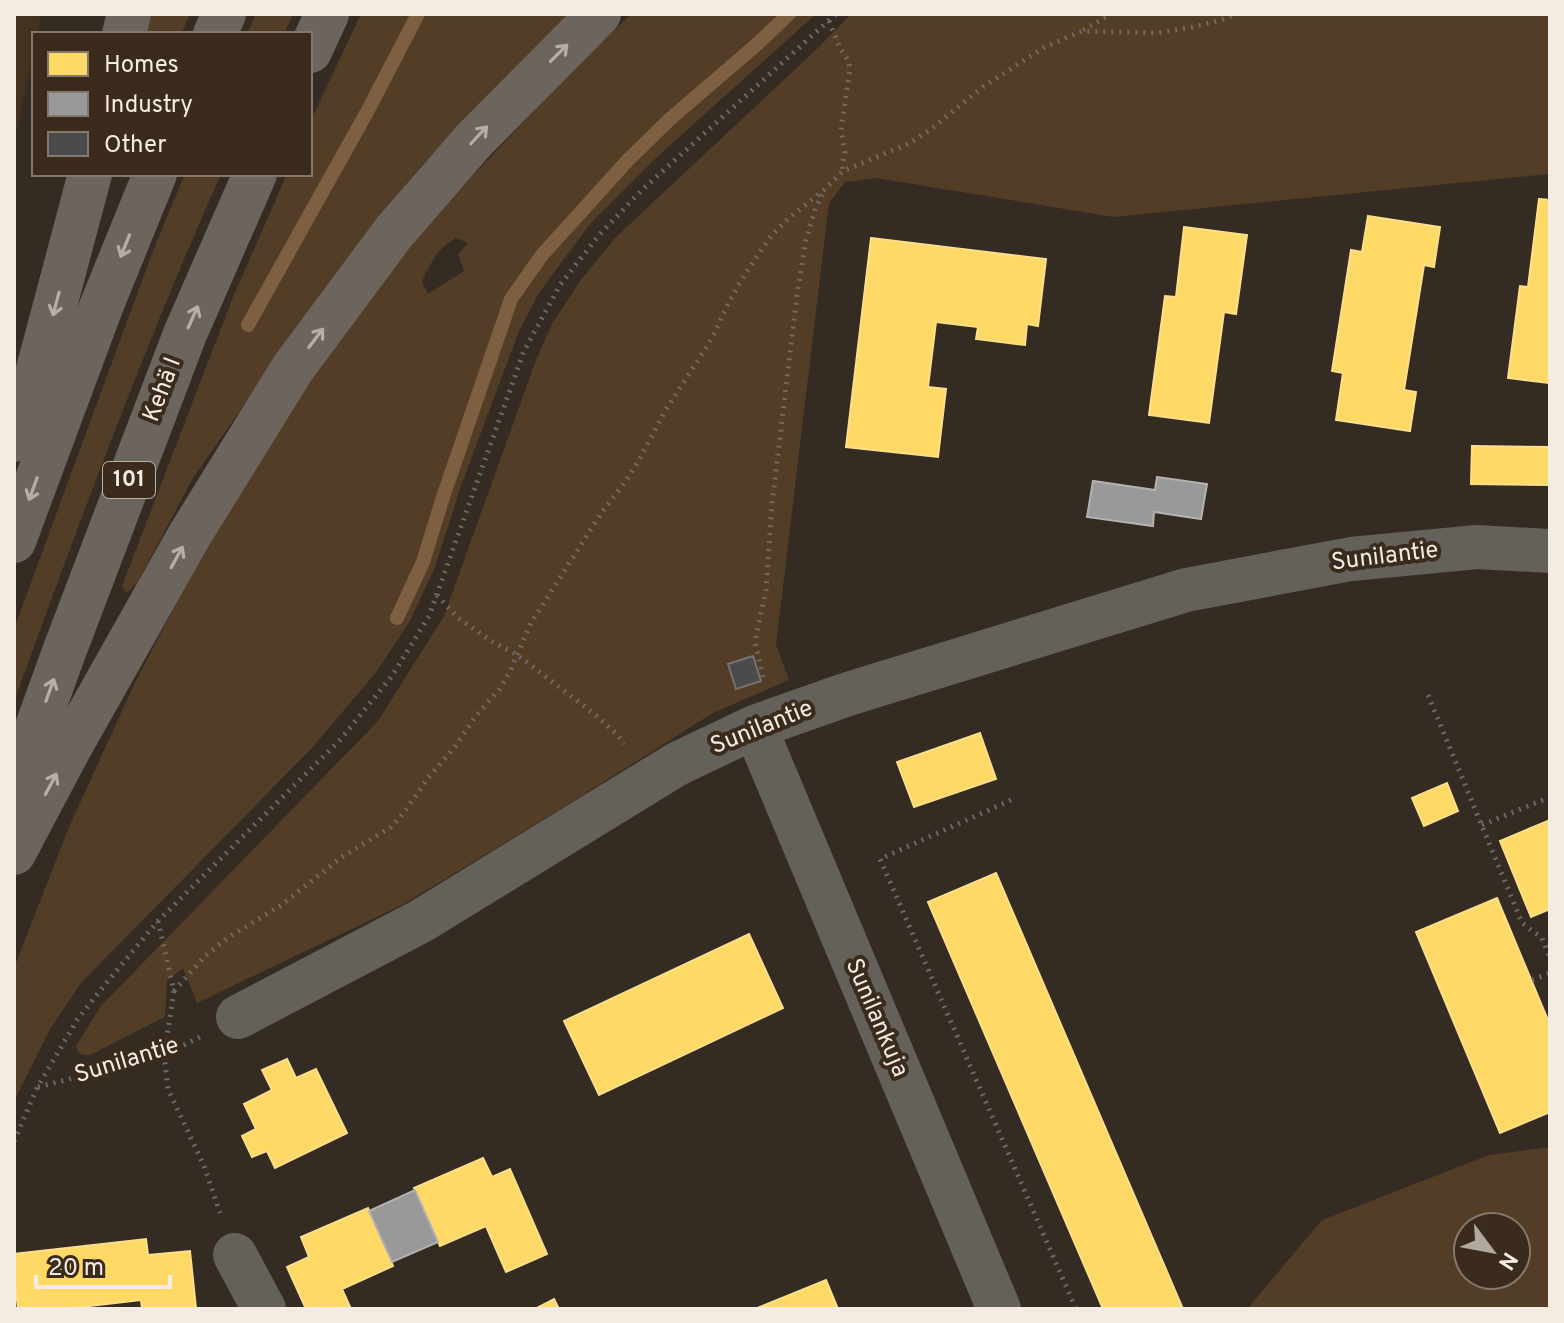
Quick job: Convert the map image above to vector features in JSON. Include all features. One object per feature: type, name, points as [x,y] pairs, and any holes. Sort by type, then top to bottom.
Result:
[{"type":"highway","points":[[312,47],[327,14]]},
{"type":"highway","points":[[14,853],[189,536],[293,368],[394,232],[511,101],[599,14]]},
{"type":"highway","points":[[14,440],[36,377],[89,176]]},
{"type":"highway","points":[[14,541],[101,307],[154,176]]},
{"type":"highway","name":"Kehä I","points":[[14,790],[185,334],[254,176]]},
{"type":"street","name":"Sunilantie","points":[[238,1017],[421,921],[677,764],[766,723],[848,694],[1186,590],[1351,559],[1477,547],[1550,551]]},
{"type":"street","name":"Sunilankuja","points":[[766,723],[999,1309]]},
{"type":"street","points":[[235,1255],[264,1309]]},
{"type":"path","points":[[14,1141],[37,1088],[77,1020],[158,921],[341,739],[392,676],[429,616],[524,351],[560,285],[599,235],[643,189],[836,14]]},
{"type":"path","points":[[174,991],[205,956],[229,937],[280,906],[342,857],[391,827],[499,690],[531,623],[602,512],[625,482],[665,411],[711,340],[752,263],[771,236],[843,171],[908,144],[1031,55],[1111,14]]},
{"type":"path","points":[[1082,31],[1156,33],[1193,27],[1236,14]]},
{"type":"path","points":[[829,21],[850,69],[841,130],[845,153],[843,171]]},
{"type":"path","points":[[766,723],[755,642],[766,590],[772,504],[797,295],[806,240],[824,190]]},
{"type":"path","points":[[437,595],[458,618],[516,654],[593,713],[618,735],[650,781]]},
{"type":"path","points":[[1428,695],[1522,923],[1542,938],[1550,958]]},
{"type":"path","points":[[1482,825],[1550,797]]},
{"type":"path","points":[[1011,800],[880,859],[1076,1309]]},
{"type":"path","points":[[158,921],[174,991],[164,1055],[168,1089],[204,1166],[235,1255]]},
{"type":"path","points":[[1532,980],[1550,973]]},
{"type":"path","name":"Sunilantie","points":[[37,1088],[164,1055],[238,1017]]},
{"type":"shaded area","points":[[14,14],[41,14],[37,32],[32,32],[32,58],[14,144]]},
{"type":"shaded area","points":[[151,14],[190,14],[182,32],[147,32]]},
{"type":"shaded area","points":[[256,14],[293,14],[285,32],[248,32]]},
{"type":"shaded area","points":[[361,14],[570,14],[426,161],[380,215],[193,478],[137,583],[126,593],[122,586],[233,297],[286,176],[312,176],[312,118]]},
{"type":"shaded area","points":[[631,14],[816,14],[658,156],[591,223],[561,263],[539,293],[519,331],[461,486],[435,567],[410,621],[377,671],[312,748],[81,983],[50,1029],[14,1101],[14,968],[69,827],[133,687],[205,547],[258,452],[343,331],[431,220],[566,77]],"holes":[[[456,238],[468,243],[458,254],[464,271],[428,294],[422,281],[436,256]]]},
{"type":"shaded area","points":[[851,14],[1550,14],[1550,174],[1113,217],[877,178],[845,182],[829,203],[776,645],[789,680],[713,713],[402,905],[197,1003],[183,968],[167,981],[165,1017],[90,1055],[81,1054],[76,1046],[101,1006],[378,721],[444,616],[536,360],[552,324],[580,281],[615,238]]},
{"type":"shaded area","points":[[184,176],[220,176],[113,436],[14,702],[14,629],[154,248]]},
{"type":"shaded area","points":[[1550,1147],[1550,1309],[1247,1309],[1322,1220],[1489,1155]]},
{"type":"building: Homes","points":[[1539,199],[1550,200],[1550,383],[1508,378],[1520,286],[1528,287]]},
{"type":"building: Homes","points":[[1368,216],[1440,227],[1434,267],[1424,265],[1404,390],[1416,392],[1410,431],[1336,420],[1343,373],[1332,371],[1351,250],[1362,252]]},
{"type":"building: Homes","points":[[1184,227],[1247,235],[1236,314],[1224,312],[1209,423],[1149,415],[1165,296],[1176,297]]},
{"type":"building: Homes","points":[[871,238],[1046,259],[1038,326],[1027,324],[1025,345],[976,339],[978,327],[936,322],[928,387],[946,389],[938,457],[846,447]]},
{"type":"building: Homes","points":[[1472,446],[1550,447],[1550,485],[1471,484]]},
{"type":"building: Homes","points":[[980,733],[996,779],[914,807],[897,762]]},
{"type":"building: Homes","points":[[1447,783],[1458,811],[1424,826],[1412,798]]},
{"type":"building: Homes","points":[[1550,820],[1550,909],[1531,917],[1500,841]]},
{"type":"building: Homes","points":[[996,873],[1183,1309],[1103,1309],[928,902]]},
{"type":"building: Homes","points":[[1497,898],[1550,1025],[1550,1112],[1500,1133],[1416,932]]},
{"type":"building: Homes","points":[[749,934],[783,1008],[599,1095],[564,1021]]},
{"type":"building: Homes","points":[[287,1059],[296,1078],[316,1069],[347,1133],[275,1168],[267,1151],[252,1157],[242,1136],[256,1129],[244,1104],[272,1090],[262,1070]]},
{"type":"building: Homes","points":[[483,1158],[492,1177],[510,1169],[547,1254],[506,1272],[486,1226],[440,1246],[414,1188]]},
{"type":"building: Homes","points":[[368,1208],[393,1266],[342,1289],[351,1309],[306,1309],[287,1267],[309,1257],[301,1237]]},
{"type":"building: Homes","points":[[146,1239],[148,1255],[190,1251],[196,1308],[142,1309],[141,1300],[64,1309],[18,1309],[14,1254]]},
{"type":"building: Homes","points":[[826,1280],[838,1309],[755,1309]]},
{"type":"building: Homes","points":[[554,1299],[559,1309],[535,1309]]},
{"type":"building: Industry","points":[[1157,477],[1207,484],[1201,519],[1154,512],[1153,526],[1087,517],[1093,481],[1155,490]]},
{"type":"building: Industry","points":[[415,1190],[438,1242],[392,1262],[369,1211]]},
{"type":"building: Other","points":[[753,656],[761,681],[736,689],[728,664]]},
{"type":"waterway","points":[[248,325],[418,14]]},
{"type":"waterway","points":[[397,618],[423,562],[511,299],[542,255],[628,160],[789,14]]}]
